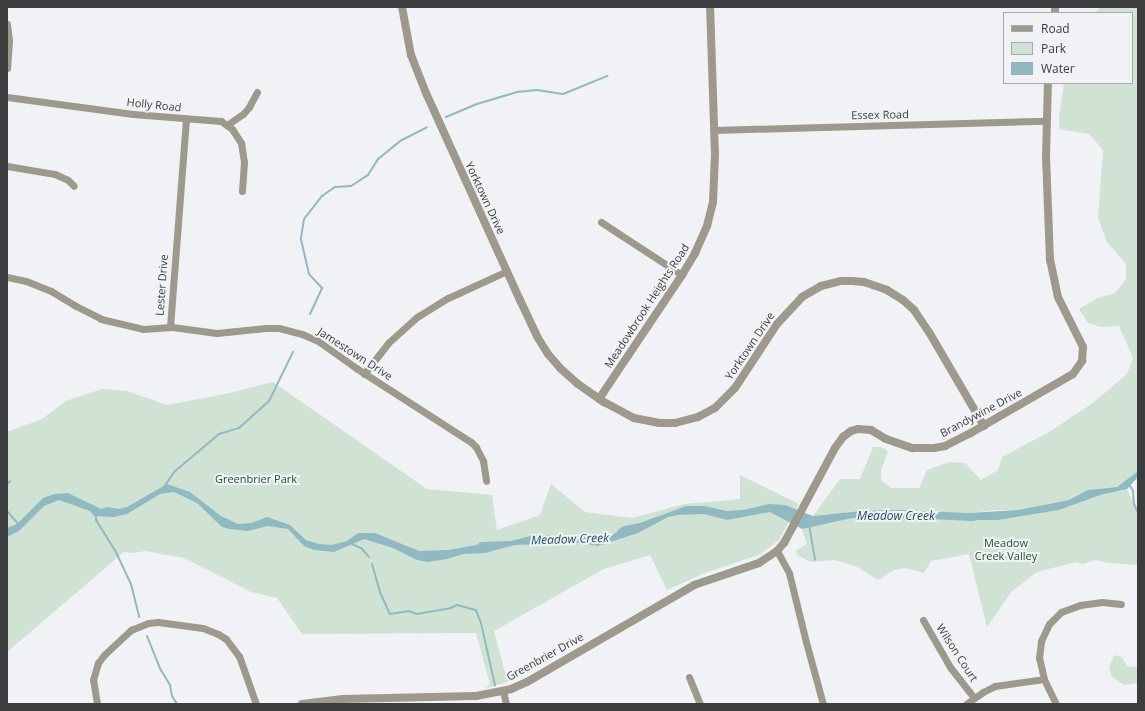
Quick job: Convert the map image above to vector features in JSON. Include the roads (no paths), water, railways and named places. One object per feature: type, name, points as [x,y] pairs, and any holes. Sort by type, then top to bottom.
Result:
[{"type":"street","name":"Yorktown Drive","points":[[402,7],[405,32],[413,61],[434,112],[538,338],[548,354],[571,378],[599,399],[623,413],[648,422],[674,423],[698,417],[715,408],[736,388],[777,324],[802,297],[811,291],[830,283],[852,281],[864,282],[887,290],[903,300],[914,310],[929,332],[984,426]]},
{"type":"street","name":"Meadowbrook Heights Road","points":[[599,399],[682,275],[703,237],[710,214],[714,182],[714,130],[710,7]]},
{"type":"street","points":[[7,24],[9,41],[7,68]]},
{"type":"street","name":"Brandywine Drive","points":[[777,551],[786,539],[835,448],[843,437],[851,431],[864,429],[901,445],[923,449],[945,446],[984,426],[1073,374],[1082,361],[1084,354],[1082,342],[1058,297],[1051,272],[1046,121],[1048,84]]},
{"type":"street","points":[[242,191],[243,152],[238,137],[227,124],[243,114],[249,107],[257,92]]},
{"type":"street","name":"Holly Road","points":[[7,97],[186,119],[214,119],[227,124]]},
{"type":"street","name":"Lester Drive","points":[[7,277],[26,281],[51,291],[82,310],[101,319],[143,329],[170,327],[186,119]]},
{"type":"street","name":"Essex Road","points":[[714,130],[1046,121]]},
{"type":"street","points":[[7,166],[55,174],[68,180],[74,186]]},
{"type":"street","points":[[601,222],[682,275]]},
{"type":"street","points":[[364,374],[388,343],[417,317],[448,298],[507,271]]},
{"type":"street","name":"Jamestown Drive","points":[[170,327],[218,333],[266,328],[291,330],[318,341],[364,374],[471,442],[481,453],[486,481]]},
{"type":"street","points":[[777,551],[789,573],[823,704]]},
{"type":"street","name":"Greenbrier Drive","points":[[302,704],[343,699],[476,696],[503,691],[527,682],[694,585],[759,562],[777,551]]},
{"type":"street","points":[[1056,704],[1044,679],[1039,658],[1039,650],[1043,634],[1054,617],[1065,610],[1080,605],[1102,602],[1121,604]]},
{"type":"street","name":"Wilson Court","points":[[923,620],[950,667],[974,698]]},
{"type":"street","points":[[94,704],[93,680],[98,663],[104,655],[131,630],[148,623],[158,622],[203,628],[226,639],[239,656],[256,704]]},
{"type":"street","points":[[689,677],[700,704]]},
{"type":"street","points":[[966,704],[995,686],[1044,679]]},
{"type":"street","points":[[503,691],[506,704]]},
{"type":"water","name":"Meadow Creek","points":[[1138,471],[1138,477],[1127,489],[1100,495],[1059,510],[998,520],[972,521],[910,518],[852,518],[802,529],[770,512],[727,520],[704,514],[678,515],[668,517],[638,533],[598,546],[560,540],[544,544],[515,545],[485,553],[463,554],[447,559],[428,562],[417,560],[393,548],[364,539],[334,552],[314,550],[304,546],[288,529],[268,526],[248,531],[229,529],[222,527],[197,503],[174,492],[160,494],[127,514],[114,517],[94,516],[90,511],[59,500],[44,506],[19,531],[7,537],[7,528],[17,524],[43,498],[54,494],[68,493],[101,509],[107,507],[119,509],[127,507],[167,484],[190,492],[221,516],[238,524],[251,523],[267,517],[290,525],[306,540],[319,544],[332,545],[347,541],[358,533],[375,533],[419,551],[449,550],[476,545],[481,542],[511,541],[535,535],[597,537],[616,533],[624,526],[640,523],[686,506],[704,506],[727,511],[743,510],[769,504],[785,505],[813,516],[861,511],[900,510],[969,513],[1018,510],[1069,500],[1088,490],[1117,487]]},
{"type":"waterway","points":[[446,117],[477,104],[517,92],[537,90],[563,94],[607,76]]},
{"type":"waterway","points":[[310,314],[322,288],[309,274],[301,238],[304,219],[322,196],[335,187],[351,186],[368,175],[378,159],[400,141],[427,127]]},
{"type":"waterway","points":[[164,487],[174,472],[219,434],[239,428],[269,401],[293,352]]},
{"type":"waterway","points":[[7,484],[10,481]]},
{"type":"waterway","points":[[1129,484],[1133,491],[1134,504],[1138,513]]},
{"type":"waterway","points":[[7,511],[19,525]]},
{"type":"waterway","points":[[96,514],[96,520],[115,550],[131,584],[139,617]]},
{"type":"waterway","points":[[809,525],[815,559]]},
{"type":"waterway","points":[[352,544],[361,548],[369,557]]},
{"type":"waterway","points":[[372,564],[380,592],[390,614],[408,611],[417,614],[451,608],[457,605],[476,610],[481,623],[495,685]]},
{"type":"waterway","points":[[147,636],[161,670],[170,685],[172,696],[177,704]]},
{"type":"park label","name":"Greenbrier Park","points":[[256,479]]},
{"type":"park label","name":"Meadow Creek Valley","points":[[1006,550]]}]
